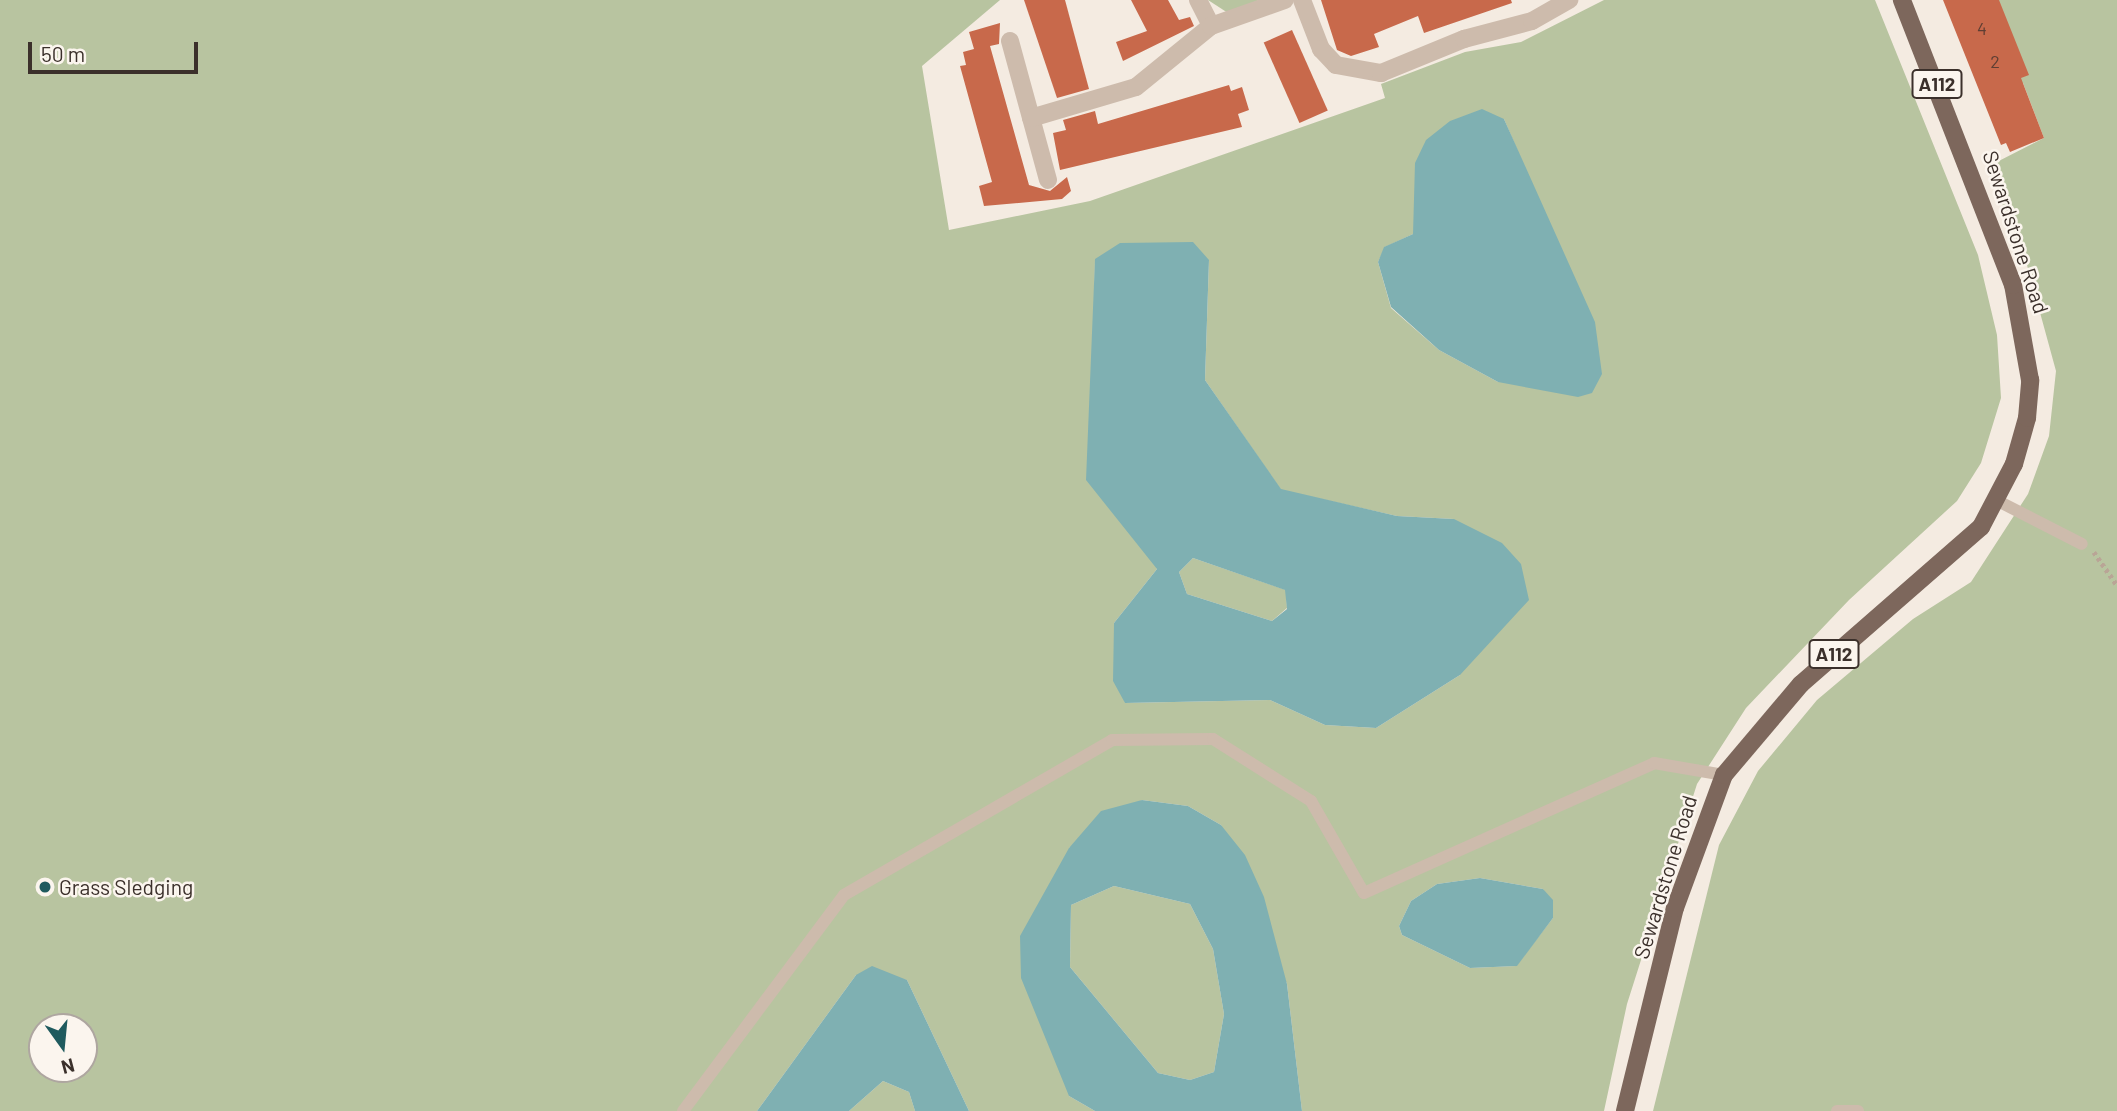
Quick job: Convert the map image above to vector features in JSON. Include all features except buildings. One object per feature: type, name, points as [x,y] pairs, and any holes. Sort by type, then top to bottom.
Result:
[{"type":"main road","name":"Sewardstone Road","points":[[1625,1111],[1675,908],[1724,775],[1801,684],[1955,555],[1998,501],[2027,418],[2024,331],[1972,167],[1902,0]]},
{"type":"street","points":[[1198,0],[1211,26]]},
{"type":"street","points":[[1031,118],[1136,87],[1211,26],[1284,0]]},
{"type":"street","points":[[1302,0],[1321,49],[1336,65],[1381,73],[1464,38],[1532,21],[1569,0]]},
{"type":"street","points":[[1010,41],[1048,180]]},
{"type":"lane","points":[[1998,501],[2082,544]]},
{"type":"lane","points":[[682,1111],[845,895],[1112,740],[1213,739],[1311,801],[1364,893],[1654,763],[1724,775]]},
{"type":"lane","points":[[1838,1111],[1858,1111]]},
{"type":"path","points":[[2082,544],[2107,563],[2117,585]]},
{"type":"green space","points":[[0,0],[1000,0],[922,66],[949,230],[1090,201],[1385,98],[1381,84],[1465,52],[1521,42],[1604,0],[1875,0],[1978,255],[1997,335],[2001,398],[1981,463],[1957,501],[1849,600],[1746,708],[1697,784],[1627,1004],[1604,1111],[1302,1111],[1287,984],[1221,825],[1188,806],[1142,800],[1069,848],[1069,1096],[1095,1111],[969,1111],[907,980],[856,975],[757,1111],[0,1111]],"holes":[[[1504,119],[1546,217],[1498,382],[1439,350],[1391,308],[1378,262],[1385,247],[1413,234]],[[1095,260],[1209,260],[1205,380],[1281,490],[1397,516],[1454,519],[1460,675],[1376,728],[1325,725],[1270,700],[1125,703],[1114,623],[1157,569],[1093,369]],[[1480,878],[1543,889],[1553,918],[1516,966],[1470,968],[1402,935],[1399,926],[1411,901],[1437,884]]]},
{"type":"green space","points":[[1208,0],[1259,0],[1228,13]]},
{"type":"green space","points":[[1998,0],[2117,0],[2117,1111],[1653,1111],[1719,845],[1758,771],[1817,700],[1913,619],[1971,582],[2028,494],[2049,436],[2056,371],[2027,265],[1987,167],[2044,138],[2023,83],[1988,96]]},
{"type":"green space","points":[[1193,558],[1286,590],[1287,608],[1272,621],[1187,594],[1179,572]]},
{"type":"green space","points":[[1114,886],[1190,904],[1213,949],[1224,1014],[1214,1072],[1190,1080],[1158,1073],[1070,967],[1071,905]]},
{"type":"green space","points":[[883,1081],[909,1092],[915,1111],[849,1111]]},
{"type":"water","points":[[1482,109],[1504,119],[1595,322],[1602,374],[1592,393],[1578,397],[1498,382],[1439,350],[1391,307],[1378,262],[1384,247],[1413,234],[1415,163],[1426,140],[1450,121]]},
{"type":"water","points":[[1193,242],[1209,260],[1205,380],[1281,489],[1397,516],[1454,519],[1502,543],[1521,564],[1529,600],[1460,675],[1376,728],[1325,725],[1270,700],[1125,703],[1113,681],[1114,623],[1157,569],[1086,480],[1095,259],[1120,243]],"holes":[[[1193,558],[1285,590],[1287,609],[1272,621],[1187,594],[1179,572]]]},
{"type":"water","points":[[1142,800],[1188,806],[1221,825],[1245,855],[1264,897],[1287,984],[1302,1111],[1095,1111],[1069,1096],[1021,978],[1020,936],[1069,848],[1101,811]],"holes":[[[1114,886],[1190,904],[1213,949],[1224,1014],[1214,1072],[1190,1080],[1158,1073],[1070,967],[1071,905]]]},
{"type":"water","points":[[1480,878],[1543,889],[1553,900],[1553,918],[1517,966],[1470,968],[1402,935],[1399,926],[1411,901],[1437,884]]},
{"type":"water","points":[[872,966],[907,980],[969,1111],[915,1111],[909,1092],[883,1081],[849,1111],[757,1111],[856,975]]},
{"type":"place","name":"Grass Sledging","points":[[45,887]]}]
